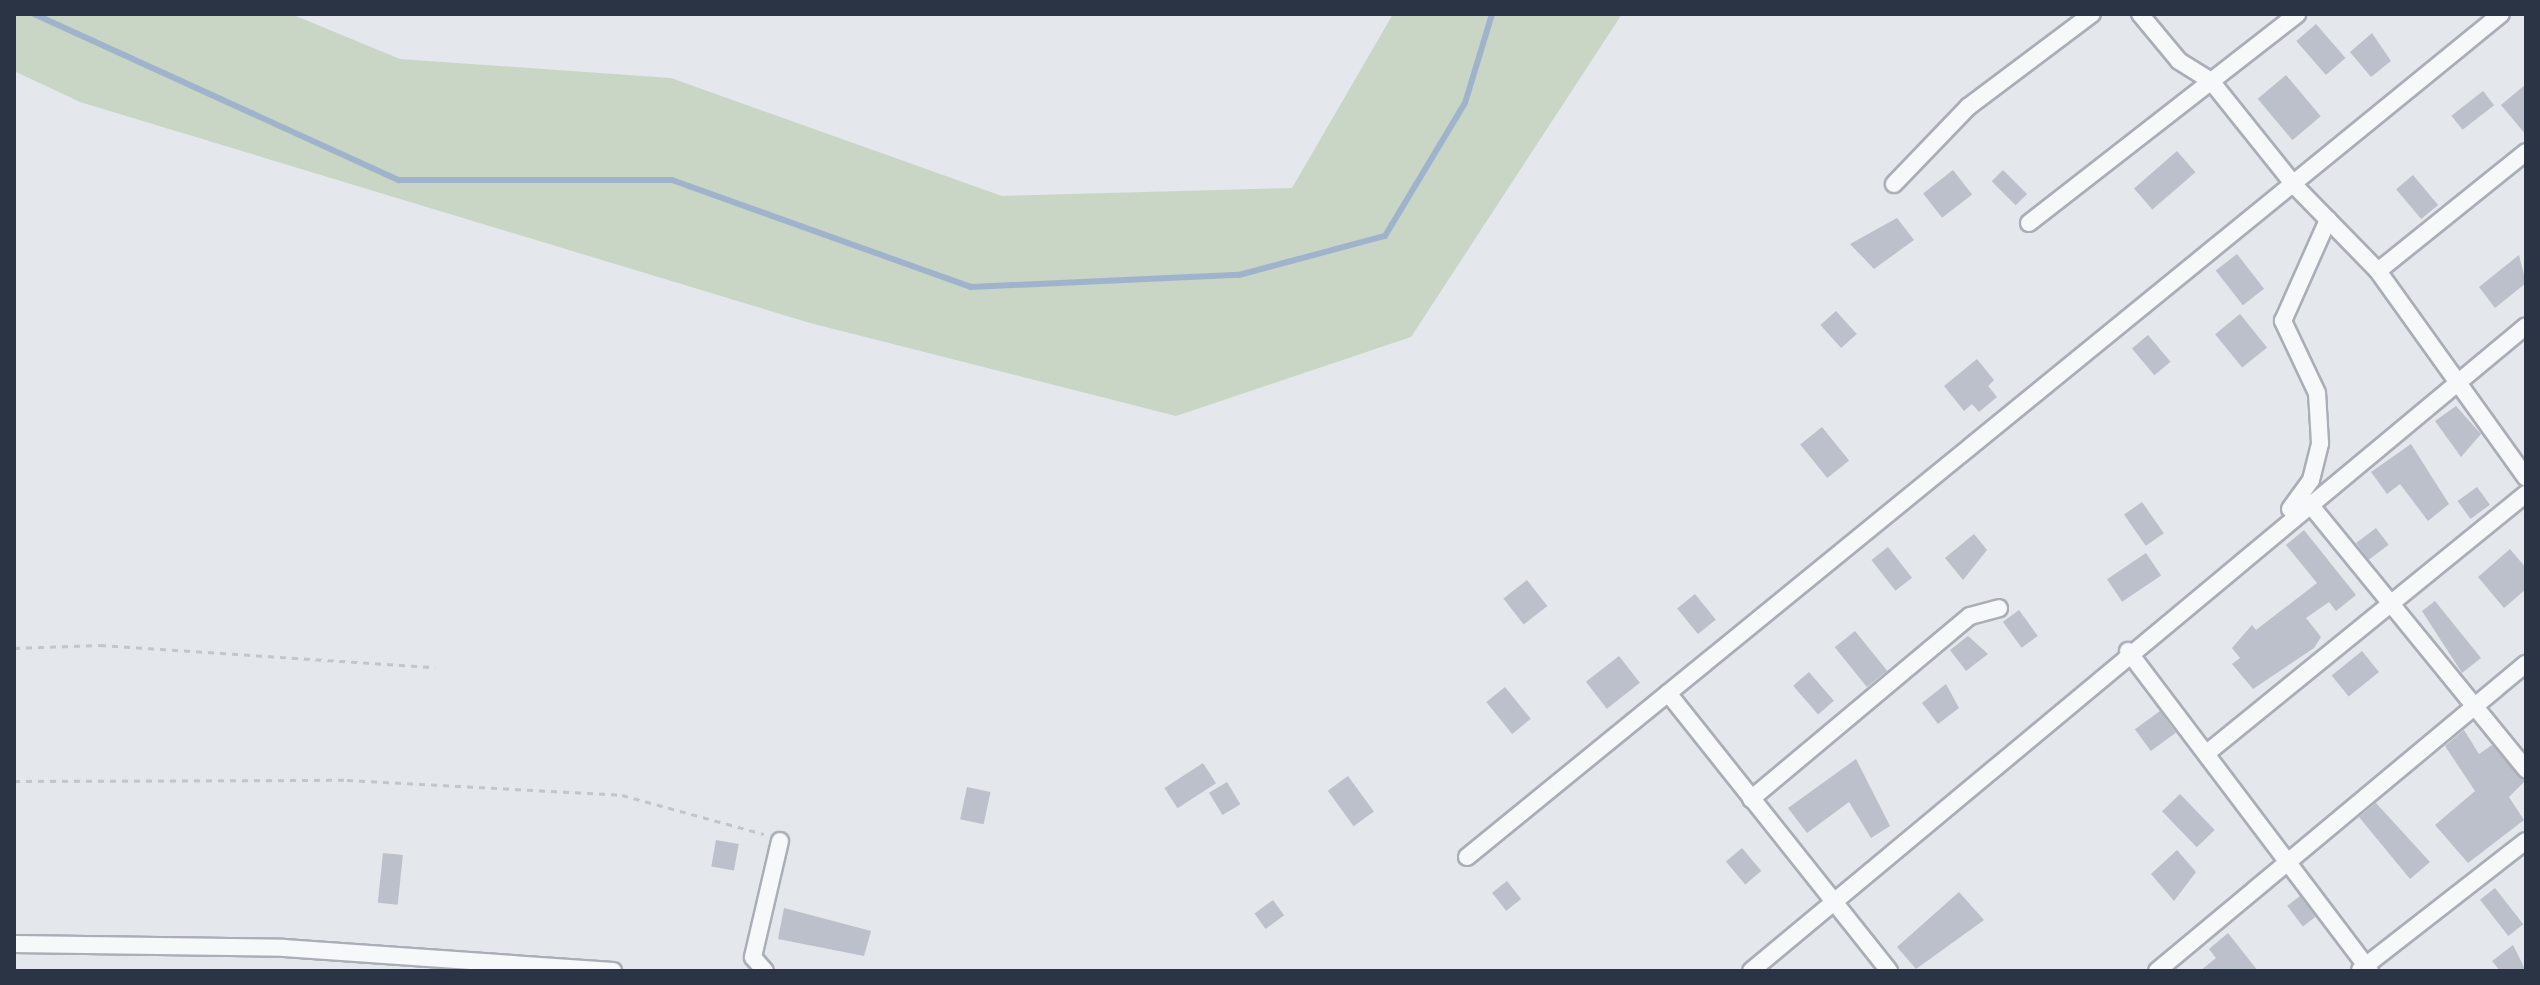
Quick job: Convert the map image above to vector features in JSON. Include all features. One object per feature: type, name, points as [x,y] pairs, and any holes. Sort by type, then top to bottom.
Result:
[{"type":"street","points":[[1894,184],[1968,107],[2092,14]]},
{"type":"street","points":[[2140,14],[2179,61],[2211,81],[2296,187],[2378,271],[2526,478]]},
{"type":"street","points":[[2029,223],[2297,14]]},
{"type":"street","points":[[1467,857],[2296,187],[2501,14]]},
{"type":"street","points":[[2378,271],[2526,152]]},
{"type":"street","points":[[2277,526],[2311,480],[2320,443],[2317,393],[2283,321],[2328,220]]},
{"type":"street","points":[[1751,971],[1836,906],[2128,651],[2277,526],[2526,326]]},
{"type":"street","points":[[2207,753],[2388,600],[2526,494]]},
{"type":"street","points":[[2308,502],[2471,707],[2526,769]]},
{"type":"street","points":[[1751,799],[1970,616],[1999,608]]},
{"type":"street","points":[[2128,651],[2287,859],[2365,969],[2526,841]]},
{"type":"street","points":[[2157,971],[2287,859],[2526,664]]},
{"type":"street","points":[[1668,693],[1889,971]]},
{"type":"street","points":[[765,971],[753,957],[780,841]]},
{"type":"street","points":[[14,944],[284,948],[613,971]]},
{"type":"path","points":[[14,648],[100,645],[435,667]]},
{"type":"path","points":[[14,781],[347,780],[622,795],[780,841]]},
{"type":"green space","points":[[14,14],[291,14],[400,59],[671,78],[1002,196],[1292,188],[1393,14],[1622,14],[1411,337],[1176,416],[810,323],[80,102],[14,71]]},
{"type":"building","points":[[2316,24],[2346,58],[2326,75],[2296,41]]},
{"type":"building","points":[[2372,33],[2391,61],[2371,77],[2350,52]]},
{"type":"building","points":[[2286,75],[2321,116],[2292,140],[2258,99]]},
{"type":"building","points":[[2526,84],[2526,135],[2501,105]]},
{"type":"building","points":[[2483,91],[2494,105],[2463,130],[2451,116]]},
{"type":"building","points":[[2177,151],[2195,172],[2152,210],[2134,188]]},
{"type":"building","points":[[1953,170],[1972,194],[1942,218],[1923,193]]},
{"type":"building","points":[[2003,170],[2027,194],[2016,205],[1992,181]]},
{"type":"building","points":[[2413,175],[2438,205],[2421,219],[2396,189]]},
{"type":"building","points":[[1897,218],[1914,240],[1874,269],[1850,244]]},
{"type":"building","points":[[2237,254],[2264,289],[2243,305],[2216,271]]},
{"type":"building","points":[[2519,255],[2526,283],[2495,308],[2479,287]]},
{"type":"building","points":[[1836,311],[1857,334],[1841,348],[1820,325]]},
{"type":"building","points":[[2240,314],[2267,347],[2242,368],[2215,334]]},
{"type":"building","points":[[2148,335],[2170,362],[2154,375],[2132,348]]},
{"type":"building","points":[[1977,359],[1994,380],[1988,386],[1997,397],[1979,412],[1972,404],[1964,411],[1944,386]]},
{"type":"building","points":[[2456,406],[2481,434],[2461,457],[2435,421]]},
{"type":"building","points":[[1822,427],[1849,460],[1827,478],[1800,445]]},
{"type":"building","points":[[2411,444],[2449,504],[2428,521],[2400,484],[2387,494],[2371,472]]},
{"type":"building","points":[[2477,487],[2490,505],[2471,519],[2458,501]]},
{"type":"building","points":[[2142,502],[2164,533],[2146,546],[2124,515]]},
{"type":"building","points":[[2376,528],[2389,545],[2369,560],[2356,543]]},
{"type":"building","points":[[2304,530],[2356,595],[2336,611],[2329,602],[2306,618],[2321,637],[2314,648],[2253,689],[2232,664],[2240,658],[2232,648],[2252,625],[2256,630],[2317,583],[2286,545]]},
{"type":"building","points":[[1974,534],[1987,550],[1963,580],[1945,558]]},
{"type":"building","points":[[1888,547],[1912,578],[1895,591],[1871,560]]},
{"type":"building","points":[[2510,549],[2526,568],[2526,589],[2504,608],[2478,577]]},
{"type":"building","points":[[2146,553],[2161,575],[2122,602],[2107,579]]},
{"type":"building","points":[[1527,580],[1547,606],[1524,624],[1503,598]]},
{"type":"building","points":[[1695,594],[1716,620],[1698,634],[1677,608]]},
{"type":"building","points":[[2435,601],[2481,658],[2462,673],[2422,611]]},
{"type":"building","points":[[2019,610],[2038,636],[2022,648],[2003,622]]},
{"type":"building","points":[[1855,631],[1887,671],[1867,687],[1835,647]]},
{"type":"building","points":[[1968,636],[1988,654],[1966,671],[1950,650]]},
{"type":"building","points":[[2362,651],[2379,672],[2349,697],[2332,676]]},
{"type":"building","points":[[1619,656],[1640,683],[1607,709],[1586,682]]},
{"type":"building","points":[[1809,672],[1834,701],[1818,714],[1793,686]]},
{"type":"building","points":[[1946,684],[1959,708],[1938,724],[1922,703]]},
{"type":"building","points":[[1505,687],[1531,719],[1512,734],[1486,702]]},
{"type":"building","points":[[2160,711],[2176,733],[2151,751],[2135,729]]},
{"type":"building","points":[[2464,730],[2479,754],[2492,745],[2526,780],[2509,797],[2524,820],[2468,863],[2435,825],[2475,791],[2445,746]]},
{"type":"building","points":[[1856,759],[1890,826],[1871,838],[1849,802],[1807,833],[1788,808]]},
{"type":"building","points":[[1203,763],[1216,783],[1177,808],[1164,788]]},
{"type":"building","points":[[1348,776],[1374,812],[1354,826],[1328,791]]},
{"type":"building","points":[[1227,782],[1240,804],[1222,815],[1209,793]]},
{"type":"building","points":[[967,787],[990,792],[984,824],[960,819]]},
{"type":"building","points":[[2180,794],[2215,830],[2197,847],[2162,811]]},
{"type":"building","points":[[2376,803],[2430,862],[2410,879],[2359,817]]},
{"type":"building","points":[[716,840],[739,844],[734,871],[711,867]]},
{"type":"building","points":[[1742,848],[1761,871],[1745,884],[1726,861]]},
{"type":"building","points":[[2177,850],[2196,872],[2174,901],[2151,874]]},
{"type":"building","points":[[383,853],[403,855],[398,905],[378,903]]},
{"type":"building","points":[[1507,881],[1521,899],[1506,911],[1492,893]]},
{"type":"building","points":[[2495,888],[2523,924],[2508,936],[2480,900]]},
{"type":"building","points":[[1959,892],[1984,920],[1916,969],[1897,947]]},
{"type":"building","points":[[2300,896],[2316,917],[2303,926],[2287,906]]},
{"type":"building","points":[[1273,900],[1284,915],[1266,929],[1254,914]]},
{"type":"building","points":[[784,908],[871,931],[864,956],[778,939]]},
{"type":"building","points":[[2228,933],[2258,971],[2200,971],[2216,958],[2209,949]]},
{"type":"building","points":[[2513,945],[2526,971],[2500,971],[2492,961]]},
{"type":"waterway","points":[[34,14],[399,180],[672,180],[971,287],[1239,275],[1385,236],[1465,103],[1492,14]]}]
